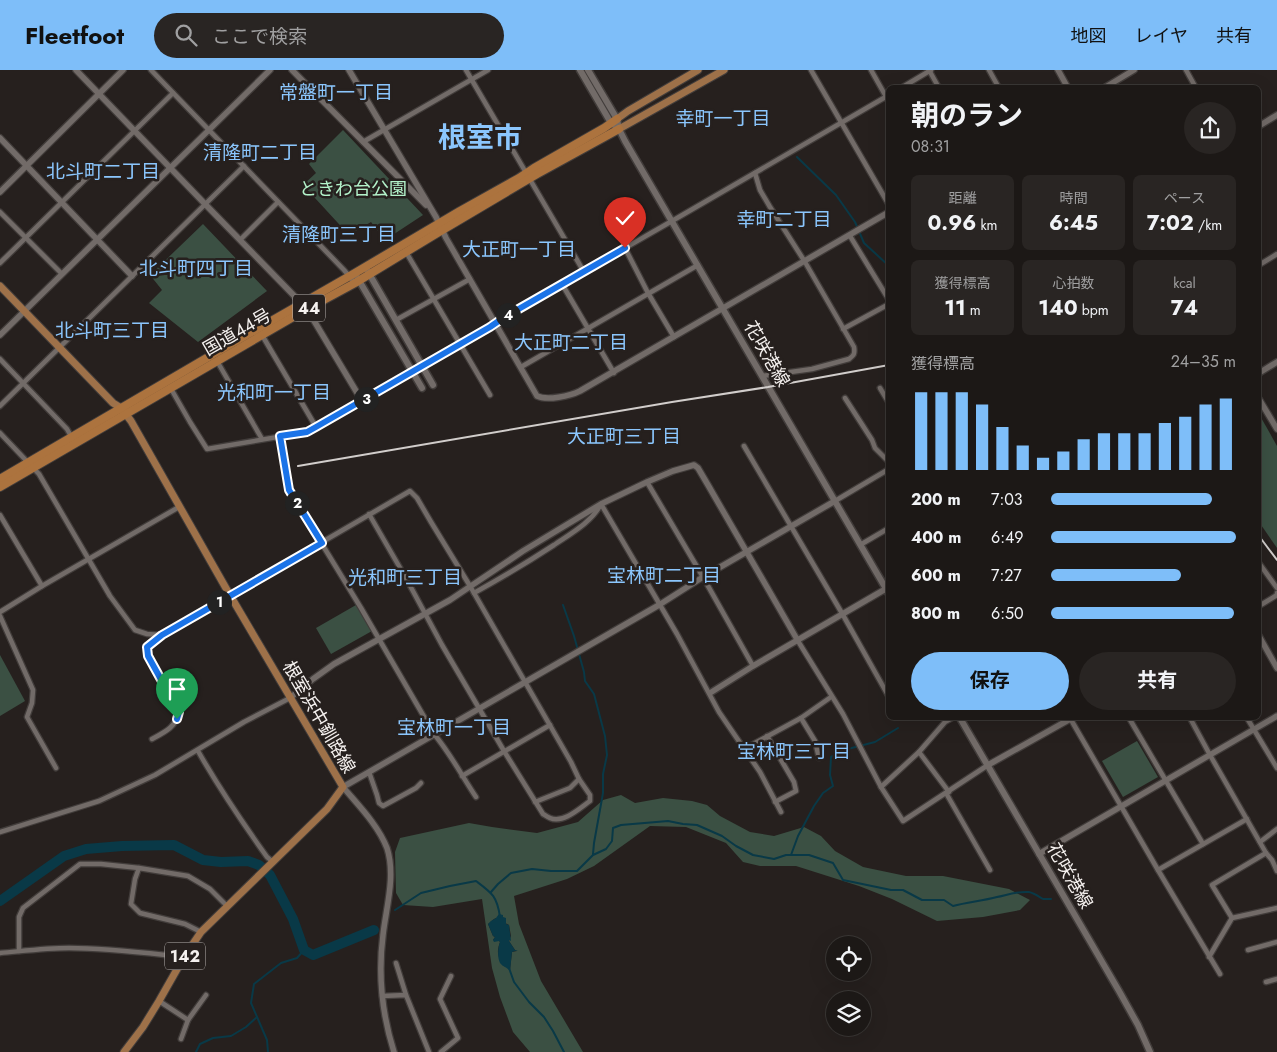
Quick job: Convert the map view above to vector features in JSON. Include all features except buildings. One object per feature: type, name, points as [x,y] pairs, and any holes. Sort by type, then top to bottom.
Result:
[{"type":"highway","name":"国道44号","points":[[0,487],[31,465],[528,176],[614,121]]},
{"type":"highway","name":"国道44号","points":[[528,176],[537,174],[619,129]]},
{"type":"highway","name":"国道44号","points":[[367,271],[406,252],[441,226]]},
{"type":"highway","name":"国道44号","points":[[169,385],[217,361],[262,335],[305,306]]},
{"type":"highway","name":"国道44号","points":[[0,479],[31,465]]},
{"type":"main road","points":[[580,70],[614,121]]},
{"type":"main road","points":[[588,70],[614,121]]},
{"type":"main road","points":[[614,121],[698,70]]},
{"type":"main road","points":[[619,129],[724,70]]},
{"type":"main road","name":"花咲港線","points":[[614,121],[886,587]]},
{"type":"main road","points":[[367,271],[434,385]]},
{"type":"main road","points":[[355,278],[422,388]]},
{"type":"main road","name":"根室浜中釧路線","points":[[0,286],[131,421],[342,787],[327,809],[201,932],[143,1027],[124,1052]]},
{"type":"main road","name":"花咲港線","points":[[961,720],[1138,1025],[1150,1052]]},
{"type":"street","points":[[76,70],[305,306],[362,401]]},
{"type":"street","points":[[0,192],[123,70]]},
{"type":"street","points":[[151,70],[278,202],[355,278]]},
{"type":"street","points":[[0,335],[270,70]]},
{"type":"street","points":[[292,70],[433,212]]},
{"type":"street","points":[[349,70],[433,212],[537,396],[543,399],[580,392],[886,214]]},
{"type":"street","points":[[466,70],[584,272]]},
{"type":"street","points":[[363,142],[488,70]]},
{"type":"street","points":[[811,70],[886,200]]},
{"type":"street","points":[[871,70],[886,94]]},
{"type":"street","points":[[906,85],[930,70],[938,85]]},
{"type":"street","points":[[989,70],[997,85]]},
{"type":"street","points":[[1058,70],[1066,85]]},
{"type":"street","points":[[1109,85],[1134,70]]},
{"type":"street","points":[[1186,70],[1194,85]]},
{"type":"street","points":[[0,263],[173,92]]},
{"type":"street","points":[[169,385],[207,449],[307,432],[886,97]]},
{"type":"street","points":[[1261,125],[1276,118]]},
{"type":"street","points":[[0,138],[132,276]]},
{"type":"street","points":[[0,406],[244,166]]},
{"type":"street","points":[[755,173],[760,190],[805,262],[854,347],[855,353],[849,359],[812,369],[762,376]]},
{"type":"street","points":[[240,240],[278,202]]},
{"type":"street","points":[[0,212],[62,274]]},
{"type":"street","points":[[850,236],[886,297]]},
{"type":"street","points":[[625,248],[674,338]]},
{"type":"street","points":[[406,252],[490,395]]},
{"type":"street","points":[[1261,264],[1277,254]]},
{"type":"street","points":[[521,367],[648,292],[698,265]]},
{"type":"street","points":[[396,320],[470,279]]},
{"type":"street","points":[[562,284],[614,373]]},
{"type":"street","points":[[843,329],[886,304]]},
{"type":"street","points":[[262,335],[316,427]]},
{"type":"street","points":[[0,360],[67,429],[74,440]]},
{"type":"street","points":[[217,361],[262,439]]},
{"type":"street","points":[[1261,372],[1277,362]]},
{"type":"street","points":[[880,388],[886,399]]},
{"type":"street","points":[[845,398],[872,440],[875,448],[886,459]]},
{"type":"street","points":[[1261,402],[1277,429]]},
{"type":"street","points":[[0,432],[39,474],[110,596],[135,630],[147,634],[162,635]]},
{"type":"street","points":[[280,436],[289,490],[361,608],[434,734],[445,747],[476,797]]},
{"type":"street","points":[[744,446],[886,692]]},
{"type":"street","points":[[0,832],[99,801],[155,775],[244,722],[290,698],[334,664],[450,600],[523,551],[601,504],[646,482],[694,465],[698,468],[798,641],[843,714],[881,788],[903,821],[988,766],[1068,720]]},
{"type":"street","points":[[394,1052],[389,1037],[382,996],[382,954],[389,892],[389,857],[381,835],[374,824],[342,787],[886,472]]},
{"type":"street","points":[[646,482],[703,577],[753,666]]},
{"type":"street","points":[[152,739],[175,724],[179,712],[148,656],[147,647],[162,635],[231,596],[369,514],[410,491],[417,498],[470,586],[579,779],[590,795],[590,801],[570,815],[557,820],[550,819],[543,814],[504,751],[369,514]]},
{"type":"street","points":[[474,594],[526,564],[566,537],[585,523],[601,504]]},
{"type":"street","points":[[601,504],[659,605],[678,634],[719,712],[760,772],[781,812]]},
{"type":"street","points":[[0,612],[179,507]]},
{"type":"street","points":[[0,514],[42,586]]},
{"type":"street","points":[[860,545],[886,530]]},
{"type":"street","points":[[1261,567],[1277,588]]},
{"type":"street","points":[[710,693],[753,666],[886,591]]},
{"type":"street","points":[[1261,605],[1277,595],[1277,593]]},
{"type":"street","points":[[0,616],[33,690],[32,703],[27,717],[56,768]]},
{"type":"street","points":[[1261,640],[1277,668]]},
{"type":"street","points":[[744,749],[801,718],[832,697]]},
{"type":"street","points":[[1039,854],[1277,716]]},
{"type":"street","points":[[801,718],[815,741],[819,758]]},
{"type":"street","points":[[881,788],[919,752],[948,720]]},
{"type":"street","points":[[1072,720],[1121,807],[1220,974]]},
{"type":"street","points":[[1130,720],[1203,844]]},
{"type":"street","points":[[1191,720],[1266,853],[1275,858],[1277,871]]},
{"type":"street","points":[[1248,720],[1277,768]]},
{"type":"street","points":[[462,776],[550,725]]},
{"type":"street","points":[[767,736],[794,782],[796,790],[775,802]]},
{"type":"street","points":[[198,751],[218,786],[270,864]]},
{"type":"street","points":[[919,752],[948,792],[990,870]]},
{"type":"street","points":[[369,772],[379,803],[383,806],[416,788],[421,783]]},
{"type":"street","points":[[535,802],[570,788],[579,779]]},
{"type":"street","points":[[1158,870],[1247,819]]},
{"type":"street","points":[[1260,842],[1277,828]]},
{"type":"street","points":[[1232,918],[1212,885],[1266,853]]},
{"type":"street","points":[[19,951],[19,917],[23,908],[80,864],[139,868],[188,876],[210,889],[227,906]]},
{"type":"street","points":[[139,868],[135,879],[131,904],[140,913],[185,924],[201,932]]},
{"type":"street","points":[[1209,957],[1232,918],[1277,908]]},
{"type":"street","points":[[1248,950],[1277,942]]},
{"type":"street","points":[[0,953],[69,948],[102,949],[184,958]]},
{"type":"street","points":[[396,963],[406,995],[429,1052]]},
{"type":"street","points":[[441,1052],[458,1038],[440,999],[451,976]]},
{"type":"street","points":[[1266,982],[1277,979]]},
{"type":"street","points":[[181,1038],[188,1020],[206,995]]},
{"type":"street","points":[[382,996],[406,995]]},
{"type":"street","points":[[159,1002],[188,1020]]},
{"type":"green space","name":"ときわ台公園","points":[[343,130],[423,215],[385,240],[371,222],[349,235],[303,185],[316,173],[309,164]]},
{"type":"green space","points":[[203,224],[267,291],[198,342],[149,303],[162,290],[150,275]]},
{"type":"green space","points":[[1261,418],[1277,446],[1277,548],[1261,525]]},
{"type":"green space","points":[[356,605],[372,631],[331,654],[316,628]]},
{"type":"green space","points":[[0,655],[25,701],[0,716]]},
{"type":"green space","points":[[1137,741],[1158,777],[1123,797],[1102,761]]},
{"type":"green space","points":[[621,795],[635,803],[663,798],[692,801],[707,805],[720,816],[750,832],[774,836],[804,827],[821,836],[835,851],[863,867],[906,876],[943,876],[1009,889],[1030,900],[1020,910],[983,917],[937,921],[892,899],[859,886],[796,866],[760,866],[743,862],[726,843],[686,827],[650,826],[594,866],[567,879],[514,896],[519,924],[541,981],[583,1052],[530,1052],[513,1032],[500,997],[492,968],[482,899],[433,907],[403,905],[396,893],[395,852],[400,838],[469,823],[537,833],[578,822],[603,800]],"holes":[[[496,918],[509,925],[511,936],[509,941],[517,951],[512,952],[510,970],[500,960],[498,955],[500,942],[493,940],[495,937],[488,924]]]},
{"type":"water","points":[[499,914],[506,918],[506,924],[509,925],[511,941],[509,941],[515,950],[518,950],[512,952],[510,971],[500,963],[498,952],[500,942],[494,942],[495,937],[488,924]]},
{"type":"waterway","points":[[797,157],[836,195],[855,222],[864,243],[886,263]]},
{"type":"waterway","points":[[563,605],[574,636],[585,681],[594,694],[605,736],[607,755],[593,854]]},
{"type":"waterway","points":[[791,855],[798,836],[814,806],[823,793],[833,786],[830,775],[831,757],[844,750],[875,742],[898,728]]},
{"type":"waterway","points":[[491,892],[511,873],[532,869],[577,871],[593,855],[606,849],[612,841],[613,828],[621,825],[668,821],[697,825],[722,836],[753,855],[774,859],[786,855],[809,855],[833,863],[843,880],[891,890],[903,890],[922,900],[944,900],[953,906],[1025,892],[1033,893],[1043,899],[1051,899]]},
{"type":"waterway","points":[[0,901],[64,856],[86,849],[174,845],[203,860],[221,862],[248,861],[259,865],[270,875],[293,919],[304,950],[313,955],[374,930]]},
{"type":"waterway","points":[[395,910],[421,893],[476,881],[493,896],[500,917]]},
{"type":"waterway","points":[[268,1052],[267,1040],[251,1003],[254,984],[281,963],[297,958],[304,950]]},
{"type":"waterway","points":[[509,968],[514,982],[529,1002],[544,1017],[564,1052]]},
{"type":"waterway","points":[[196,1052],[200,1044],[213,1038],[231,1036],[246,1027],[257,1017]]},
{"type":"railway","points":[[298,466],[886,366]]},
{"type":"railway","points":[[1261,539],[1277,560]]},
{"type":"district","name":"常盤町一丁目","points":[[336,92]]},
{"type":"district","name":"幸町一丁目","points":[[723,118]]},
{"type":"district","name":"根室市","points":[[480,137]]},
{"type":"district","name":"清隆町二丁目","points":[[260,152]]},
{"type":"district","name":"北斗町二丁目","points":[[103,171]]},
{"type":"district","name":"幸町二丁目","points":[[784,219]]},
{"type":"district","name":"清隆町三丁目","points":[[339,234]]},
{"type":"district","name":"大正町一丁目","points":[[519,249]]},
{"type":"district","name":"北斗町四丁目","points":[[196,268]]},
{"type":"district","name":"北斗町三丁目","points":[[112,330]]},
{"type":"district","name":"大正町二丁目","points":[[571,342]]},
{"type":"district","name":"光和町一丁目","points":[[274,392]]},
{"type":"district","name":"大正町三丁目","points":[[624,436]]},
{"type":"district","name":"宝林町二丁目","points":[[664,575]]},
{"type":"district","name":"光和町三丁目","points":[[405,577]]},
{"type":"district","name":"宝林町一丁目","points":[[454,727]]},
{"type":"district","name":"宝林町三丁目","points":[[794,751]]},
{"type":"route","points":[[177,719],[179,712],[148,656],[147,647],[162,635],[322,543],[289,490],[280,436],[307,432],[625,248]]}]
